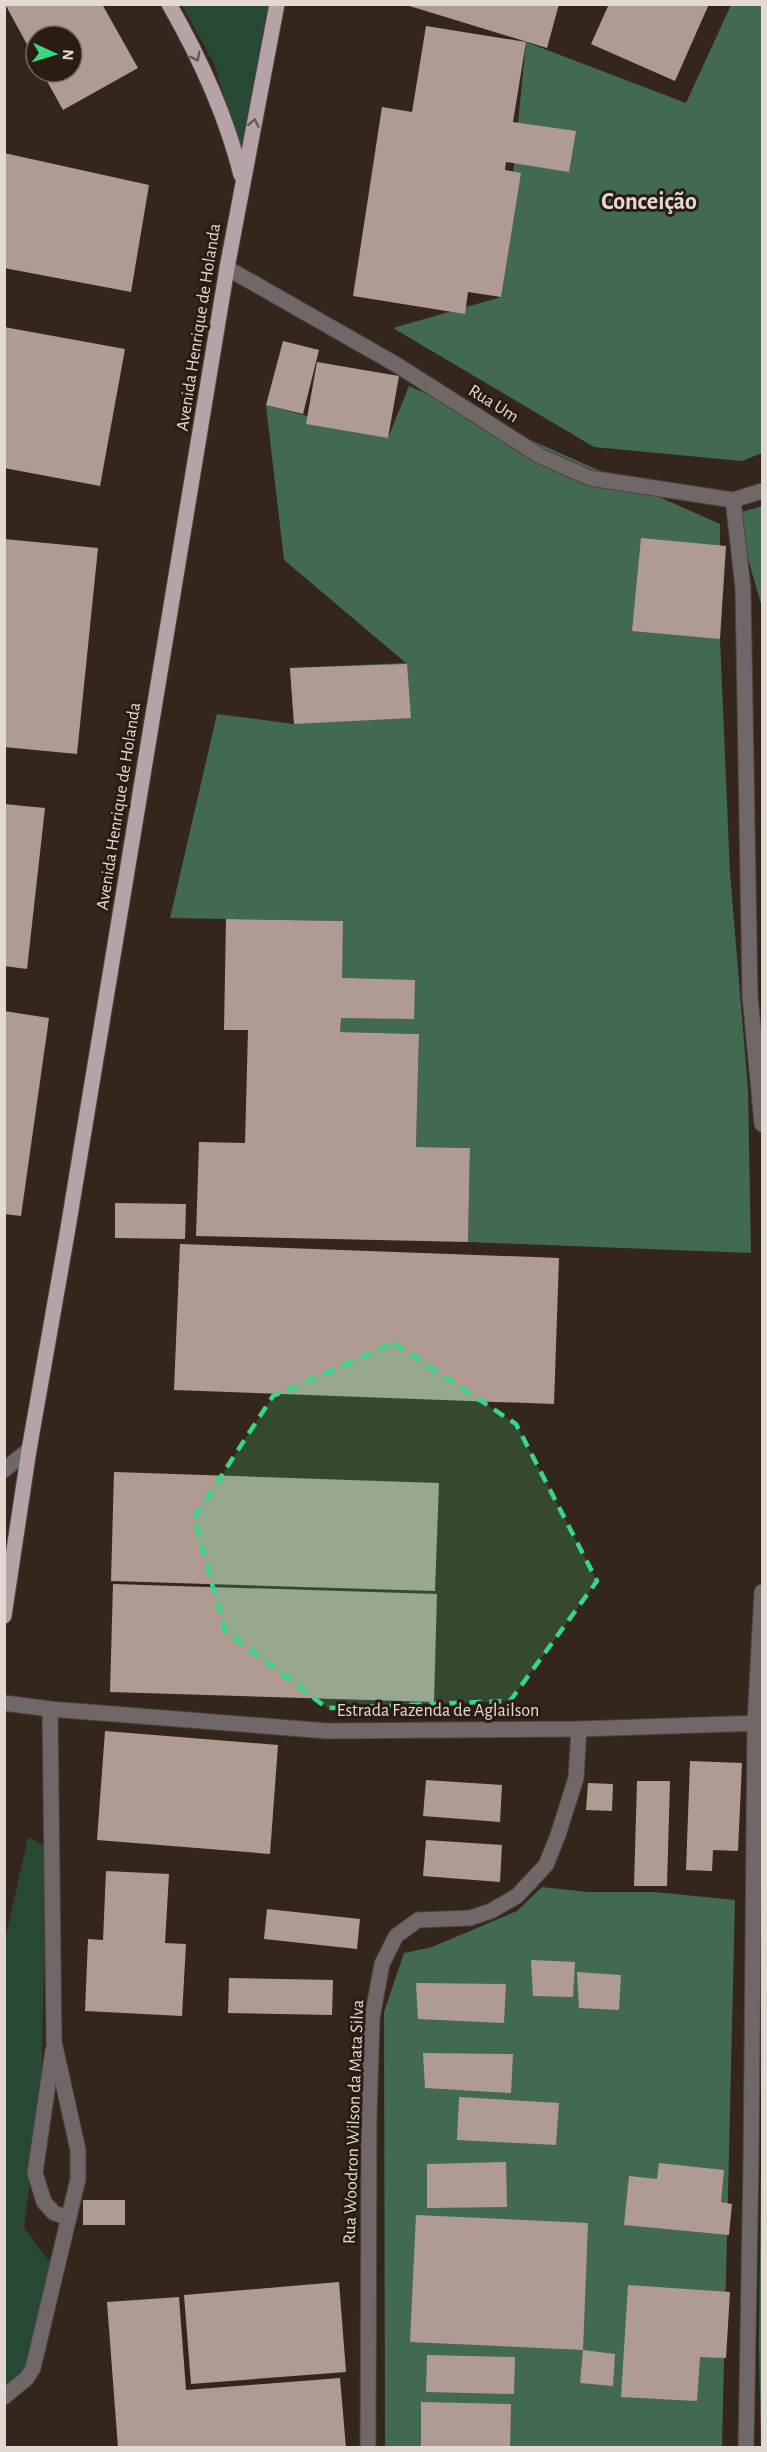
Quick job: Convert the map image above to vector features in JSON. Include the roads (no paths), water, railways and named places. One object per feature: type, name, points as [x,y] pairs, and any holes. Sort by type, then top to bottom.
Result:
[{"type":"main road","points":[[169,4],[219,102],[233,142],[242,180]]},
{"type":"main road","name":"Avenida Henrique de Holanda","points":[[4,1616],[29,1450],[68,1234],[227,268],[277,4]]},
{"type":"street","name":"Rua Um","points":[[227,268],[397,365],[540,456],[590,478],[733,500],[762,491]]},
{"type":"street","points":[[733,500],[742,588],[750,996],[762,1124]]},
{"type":"street","points":[[4,1470],[29,1450]]},
{"type":"street","points":[[746,2448],[762,1602]]},
{"type":"street","name":"Estrada Fazenda de Aglailson","points":[[4,1703],[50,1709],[328,1731],[579,1729],[759,1723]]},
{"type":"street","points":[[50,1709],[54,2042],[35,2173],[44,2202],[54,2212],[69,2218]]},
{"type":"street","name":"Rua Woodron Wilson da Mata Silva","points":[[368,2448],[369,2107],[372,2018],[382,1964],[396,1936],[418,1920],[470,1918],[491,1911],[517,1896],[546,1865],[576,1778],[579,1729]]},
{"type":"street","points":[[4,2397],[27,2378],[33,2368],[78,2179],[78,2150],[54,2042]]},
{"type":"district","name":"Conceição","points":[[649,201]]}]
